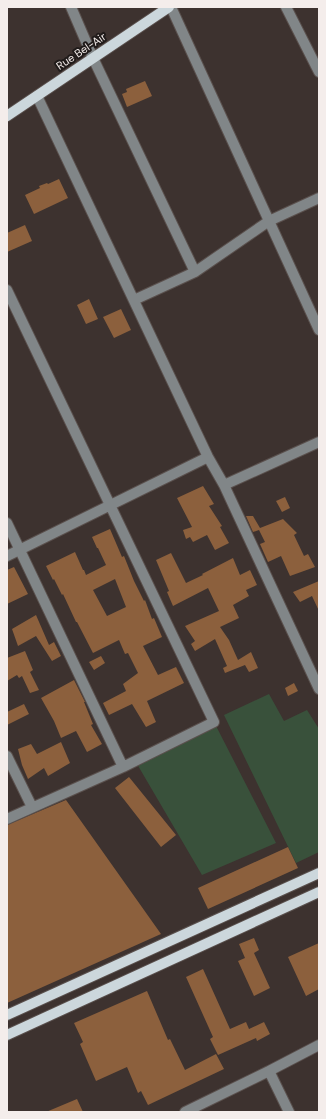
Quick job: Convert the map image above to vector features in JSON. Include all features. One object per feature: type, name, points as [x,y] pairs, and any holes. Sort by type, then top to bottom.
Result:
[{"type":"main road","name":"Rue Bel-Air","points":[[7,116],[170,7]]},
{"type":"main road","points":[[7,1016],[319,873]]},
{"type":"main road","points":[[7,1035],[319,892]]},
{"type":"street","points":[[71,7],[93,58],[195,272]]},
{"type":"street","points":[[170,7],[319,330]]},
{"type":"street","points":[[286,7],[319,72]]},
{"type":"street","points":[[37,96],[208,457],[224,485],[319,689]]},
{"type":"street","points":[[134,300],[195,272],[269,221],[319,198]]},
{"type":"street","points":[[7,290],[214,722],[123,767],[7,819]]},
{"type":"street","points":[[224,485],[319,442]]},
{"type":"street","points":[[7,556],[208,457]]},
{"type":"street","points":[[7,523],[123,767]]},
{"type":"street","points":[[7,756],[32,807]]},
{"type":"street","points":[[185,1112],[319,1045]]},
{"type":"street","points":[[269,1071],[288,1112]]},
{"type":"green space","points":[[269,694],[284,721],[307,710],[319,729],[319,852],[296,863],[224,715]]},
{"type":"green space","points":[[214,722],[276,843],[202,875],[137,764]]},
{"type":"building","points":[[145,81],[152,96],[127,107],[122,94],[127,92],[126,89]]},
{"type":"building","points":[[59,179],[68,198],[34,214],[25,195],[40,188],[39,186]]},
{"type":"building","points":[[25,225],[32,241],[7,252],[7,233]]},
{"type":"building","points":[[89,299],[98,319],[86,324],[77,305]]},
{"type":"building","points":[[121,309],[131,330],[114,338],[103,317]]},
{"type":"building","points":[[203,486],[214,504],[209,506],[222,526],[220,527],[229,543],[215,550],[207,535],[193,542],[190,537],[186,539],[183,530],[192,527],[177,498]]},
{"type":"building","points":[[285,497],[290,508],[282,512],[276,501]]},
{"type":"building","points":[[246,516],[253,516],[260,528],[283,519],[297,533],[294,535],[304,556],[308,554],[315,567],[290,576],[281,556],[268,562],[260,544],[265,542],[259,530],[253,532]]},
{"type":"building","points":[[110,529],[122,557],[124,556],[134,581],[144,601],[145,600],[152,619],[154,618],[162,637],[143,646],[158,675],[176,667],[184,683],[147,701],[156,722],[146,727],[132,704],[109,715],[103,703],[126,691],[123,684],[138,673],[128,653],[125,654],[119,640],[93,653],[63,594],[62,595],[46,566],[75,552],[86,575],[106,565],[92,537]],"holes":[[[115,579],[126,607],[107,616],[93,590]]]},
{"type":"building","points":[[171,553],[186,583],[233,558],[240,575],[250,570],[257,585],[246,590],[249,596],[233,605],[239,618],[220,627],[229,640],[238,660],[251,652],[258,668],[249,672],[245,665],[225,673],[223,668],[227,666],[215,639],[195,651],[191,644],[195,641],[185,626],[219,611],[208,588],[173,606],[167,592],[169,591],[156,560]]},
{"type":"building","points":[[14,567],[28,594],[7,604],[7,570]]},
{"type":"building","points":[[319,581],[319,611],[312,596],[300,602],[293,592]]},
{"type":"building","points":[[36,615],[49,645],[54,642],[61,656],[52,661],[36,636],[18,646],[12,629]]},
{"type":"building","points":[[25,651],[33,670],[30,672],[39,690],[30,693],[22,676],[19,678],[17,675],[7,681],[7,658]]},
{"type":"building","points":[[101,656],[105,663],[94,670],[89,662]]},
{"type":"building","points":[[74,680],[85,702],[93,724],[91,725],[102,744],[87,752],[76,731],[61,738],[54,721],[41,698]]},
{"type":"building","points":[[294,683],[298,691],[288,696],[285,688]]},
{"type":"building","points":[[24,704],[29,714],[7,725],[7,712]]},
{"type":"building","points":[[61,742],[70,763],[48,776],[44,768],[28,779],[22,765],[18,749],[31,744],[37,754]]},
{"type":"building","points":[[129,777],[176,835],[161,847],[115,788]]},
{"type":"building","points":[[66,800],[161,934],[7,1003],[7,825]]},
{"type":"building","points":[[288,847],[298,868],[208,909],[198,888]]},
{"type":"building","points":[[254,938],[259,950],[254,953],[270,988],[254,996],[238,961],[245,958],[239,944]]},
{"type":"building","points":[[319,943],[319,989],[306,996],[288,957]]},
{"type":"building","points":[[203,969],[230,1029],[246,1022],[249,1029],[264,1022],[270,1034],[257,1041],[256,1038],[218,1055],[210,1039],[213,1037],[186,977]]},
{"type":"building","points":[[147,991],[168,1040],[170,1039],[185,1070],[216,1054],[224,1069],[148,1105],[141,1091],[138,1093],[127,1067],[96,1081],[80,1044],[83,1042],[74,1023]]},
{"type":"building","points":[[77,1099],[83,1112],[46,1112]]}]
